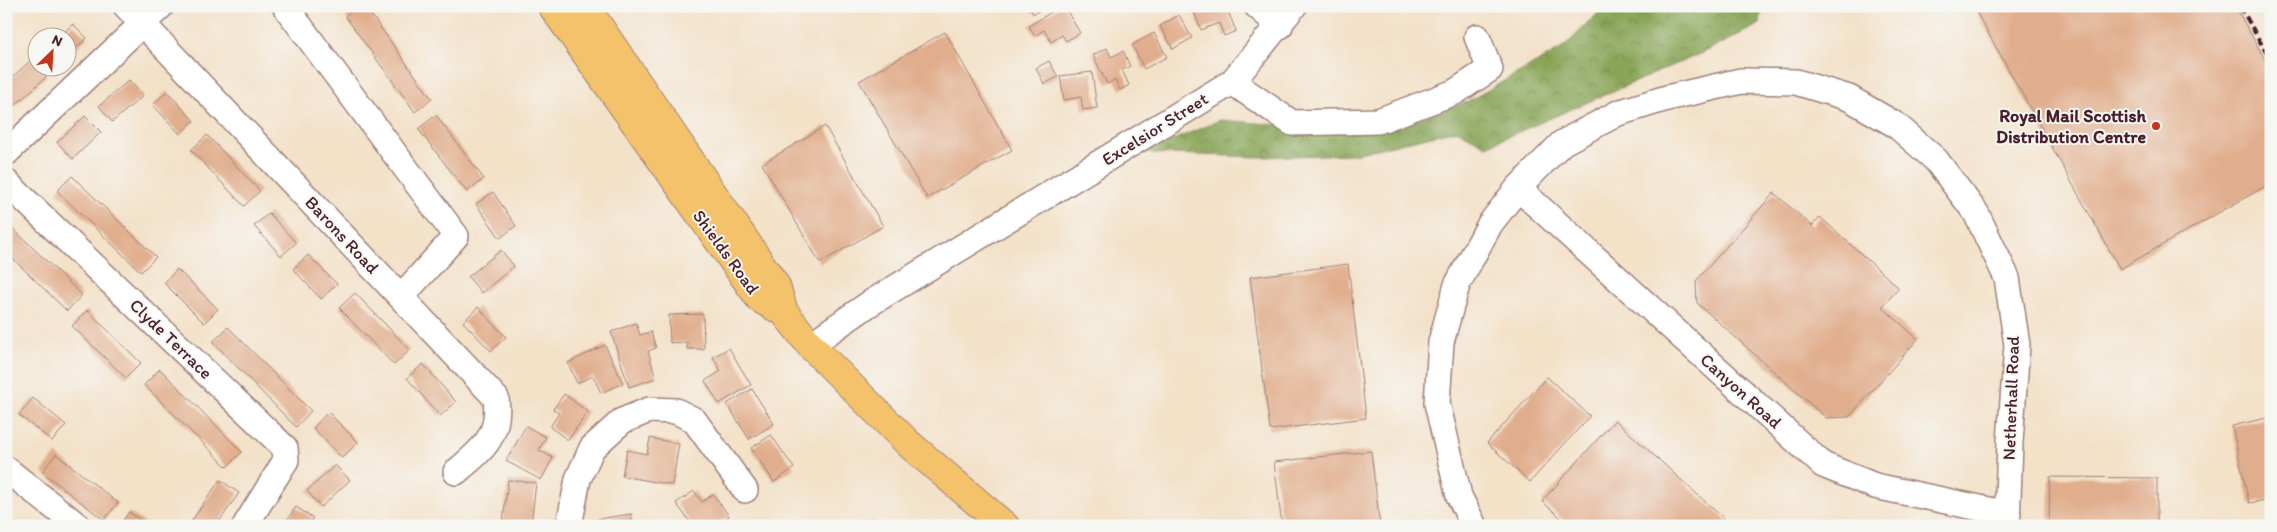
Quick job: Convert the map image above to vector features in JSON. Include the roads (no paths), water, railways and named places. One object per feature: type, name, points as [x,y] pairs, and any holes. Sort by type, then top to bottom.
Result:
[{"type":"main road","name":"Shields Road","points":[[552,6],[760,299],[784,312]]},
{"type":"main road","name":"Shields Road","points":[[585,6],[776,286],[784,312]]},
{"type":"main road","points":[[784,312],[810,345],[909,444],[1005,526]]},
{"type":"street","points":[[6,153],[134,15],[161,6]]},
{"type":"street","points":[[285,6],[456,236],[401,297]]},
{"type":"street","points":[[1257,6],[1287,16]]},
{"type":"street","name":"Barons Road","points":[[134,15],[496,398],[498,414],[485,448],[456,472]]},
{"type":"street","name":"Excelsior Street","points":[[810,345],[869,304],[1232,82],[1287,16]]},
{"type":"street","points":[[1232,82],[1292,123],[1378,121],[1454,92],[1490,69],[1477,37]]},
{"type":"street","name":"Netherhall Road","points":[[1518,188],[1562,143],[1618,113],[1667,98],[1741,81],[1796,82],[1849,98],[1896,125],[1936,160],[1976,214],[2007,278],[2017,345],[2007,520]]},
{"type":"street","name":"Clyde Terrace","points":[[6,182],[284,448],[286,460],[251,518]]},
{"type":"street","points":[[1474,526],[1459,496],[1437,403],[1441,342],[1457,285],[1490,224],[1518,188]]},
{"type":"street","name":"Canyon Road","points":[[1518,188],[1823,465],[1875,486],[2007,520]]},
{"type":"street","points":[[570,526],[578,479],[592,448],[622,421],[648,410],[676,411],[694,420],[745,490]]},
{"type":"street","points":[[6,469],[78,526]]},
{"type":"railway","points":[[2240,6],[2271,61]]},
{"type":"place","name":"Royal Mail Scottish Distribution Centre","points":[[2156,126]]}]
